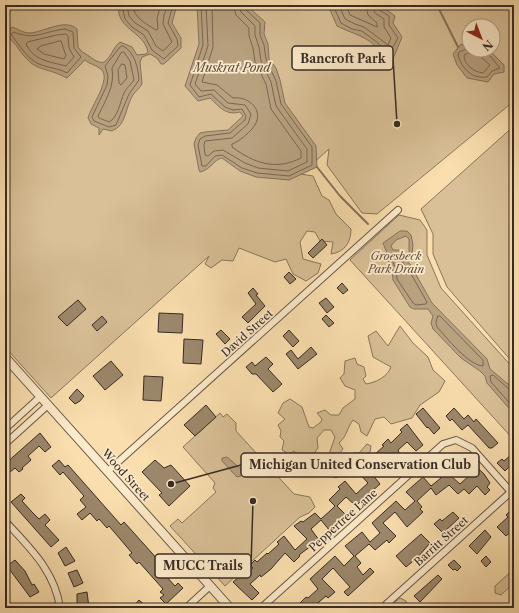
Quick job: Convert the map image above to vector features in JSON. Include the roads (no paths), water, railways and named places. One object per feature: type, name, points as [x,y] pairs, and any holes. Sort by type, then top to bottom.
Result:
[{"type":"street","name":"David Street","points":[[108,471],[398,210]]},
{"type":"street","name":"Wood Street","points":[[5,357],[230,608]]},
{"type":"street","points":[[5,429],[40,397]]},
{"type":"street","points":[[5,444],[48,405]]},
{"type":"street","name":"Peppertree Lane","points":[[261,608],[443,444],[456,440],[472,448],[513,490]]},
{"type":"street","name":"Barritt Street","points":[[382,608],[513,490]]},
{"type":"street","points":[[5,521],[44,565],[55,588],[60,608]]},
{"type":"street","points":[[186,608],[210,586]]},
{"type":"water","points":[[119,5],[177,5],[172,23],[181,38],[181,48],[164,64],[161,64],[157,58],[150,54],[142,57],[140,62],[142,83],[130,100],[123,120],[117,128],[112,131],[103,129],[99,135],[99,128],[91,124],[88,118],[103,86],[104,73],[101,69],[85,60],[67,78],[40,68],[24,56],[6,33],[12,27],[23,32],[30,33],[54,26],[67,25],[77,29],[78,47],[82,52],[96,61],[102,63],[104,62],[120,42],[132,47],[137,55],[146,54],[148,52],[141,39],[121,20]]},
{"type":"water","name":"Muskrat Pond","points":[[197,5],[246,5],[265,22],[264,34],[268,44],[269,59],[276,68],[285,103],[316,146],[317,167],[289,180],[256,177],[240,171],[222,158],[204,171],[200,172],[194,144],[196,138],[200,133],[228,130],[243,116],[240,112],[230,113],[223,110],[210,98],[198,101],[185,86],[199,44]]},
{"type":"water","points":[[328,5],[380,5],[395,16],[393,23],[402,37],[393,59],[383,60],[380,52],[370,42],[337,26]]},
{"type":"water","points":[[461,44],[461,58],[497,58],[504,65],[504,72],[494,74],[488,82],[467,78],[457,65],[453,54]]},
{"type":"water","points":[[400,231],[407,231],[411,235],[413,245],[412,253],[409,253],[409,239],[406,236],[396,240],[391,246],[393,250],[399,250],[403,258],[410,264],[432,303],[487,359],[490,369],[514,389],[514,414],[487,383],[485,376],[461,358],[433,329],[431,323],[433,316],[428,309],[414,309],[410,307],[393,280],[392,269],[386,257],[387,253],[383,243]]},
{"type":"water","points":[[227,457],[241,469],[241,476],[237,477],[222,461],[222,458]]},
{"type":"waterway","points":[[437,5],[458,47]]},
{"type":"waterway","points":[[317,167],[340,196],[368,224]]},
{"type":"place","name":"Bancroft Park","points":[[397,124]]},
{"type":"place","name":"Michigan United Conservation Club","points":[[171,484]]},
{"type":"place","name":"MUCC Trails","points":[[253,501]]},
{"type":"park label","name":"Groesbeck Park Drain","points":[[396,262]]}]
